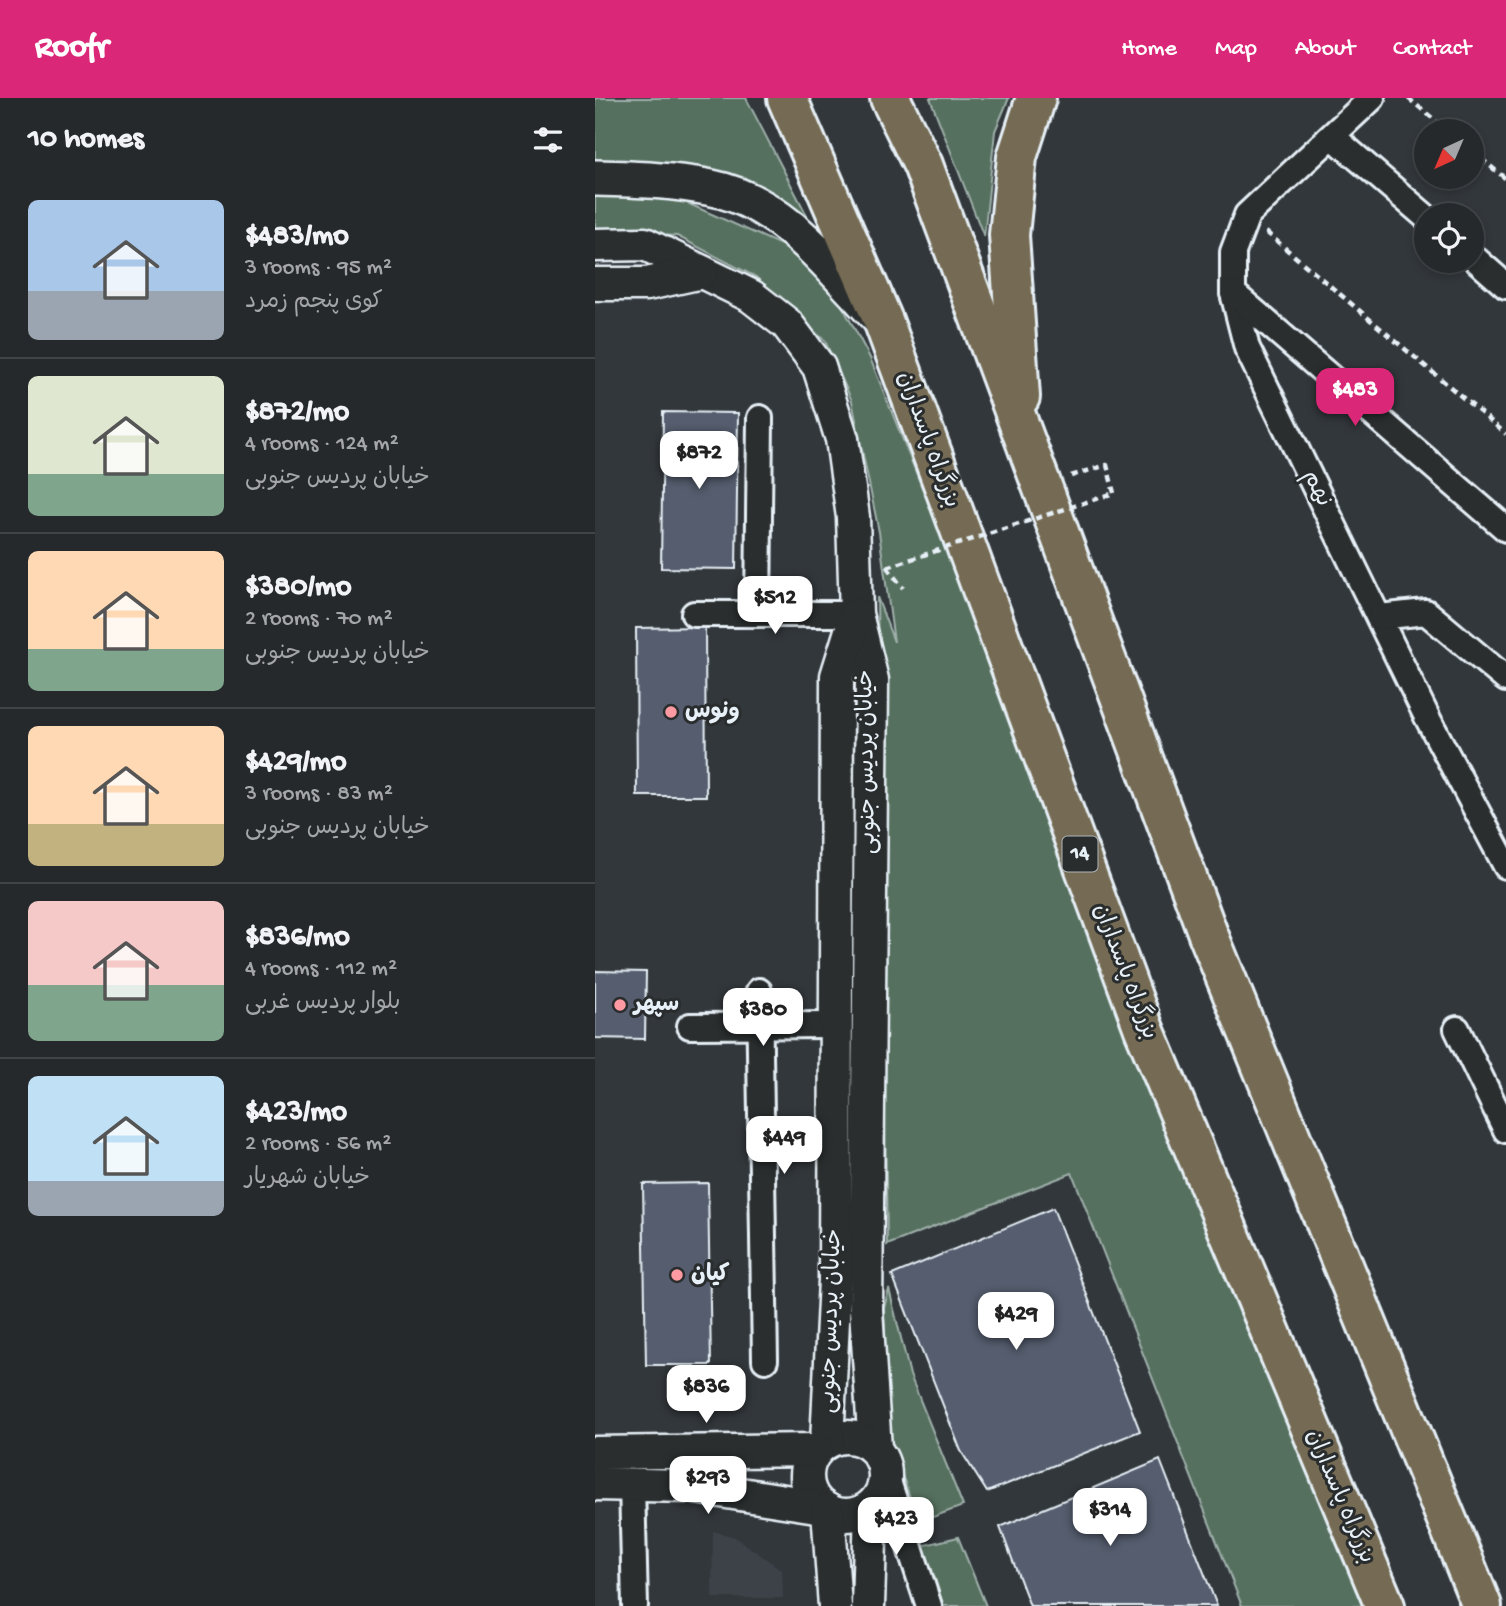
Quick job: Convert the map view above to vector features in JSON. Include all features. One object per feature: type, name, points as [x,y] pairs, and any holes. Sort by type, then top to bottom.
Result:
[{"type":"highway","name":"بزرگراه پاسداران","points":[[787,98],[884,323],[1144,1029],[1385,1606]]},
{"type":"highway","points":[[890,98],[923,165],[1023,441],[1208,934],[1482,1606]]},
{"type":"highway","points":[[1023,441],[1009,235],[1017,157],[1036,98]]},
{"type":"main road","points":[[595,178],[657,180],[715,188],[758,206],[796,232],[884,323]]},
{"type":"street","name":"نهم","points":[[1372,98],[1247,215],[1233,252],[1233,293],[1247,348],[1379,617],[1506,866]]},
{"type":"street","points":[[1332,136],[1414,207]]},
{"type":"street","points":[[595,245],[645,244],[751,296],[787,324],[819,367],[842,439],[853,517],[856,614],[694,614]]},
{"type":"street","points":[[1484,267],[1506,286]]},
{"type":"street","points":[[595,284],[647,284],[702,272]]},
{"type":"street","points":[[1233,293],[1506,529]]},
{"type":"street","points":[[758,613],[760,418]]},
{"type":"street","points":[[1379,617],[1426,612],[1506,679]]},
{"type":"street","name":"خیابان پردیس جنوبی","points":[[822,1446],[835,1280],[837,676],[856,614]]},
{"type":"street","name":"خیابان پردیس جنوبی","points":[[856,614],[872,680],[866,1310],[880,1461]]},
{"type":"street","points":[[759,991],[765,1360]]},
{"type":"street","points":[[690,1026],[868,1026]]},
{"type":"street","points":[[1457,1029],[1506,1130]]},
{"type":"street","points":[[595,1453],[822,1446],[852,1438],[880,1461],[929,1606]]},
{"type":"street","points":[[822,1446],[807,1473],[814,1497],[825,1508],[835,1606]]},
{"type":"street","points":[[868,1606],[871,1507],[884,1485],[880,1461]]},
{"type":"street","points":[[595,1484],[689,1486],[825,1508],[850,1515],[871,1507]]},
{"type":"street","points":[[632,1484],[635,1606]]},
{"type":"path","points":[[1408,98],[1433,119]]},
{"type":"path","points":[[1484,160],[1506,179]]},
{"type":"path","points":[[1247,215],[1506,434]]},
{"type":"path","points":[[903,588],[887,567],[1114,493],[1107,465]]},
{"type":"shaded area","points":[[713,1531],[735,1537],[782,1570],[783,1598],[712,1598]]},
{"type":"green space","points":[[595,98],[746,98],[814,229],[595,167]]},
{"type":"green space","points":[[930,98],[1009,98],[995,131],[984,237]]},
{"type":"green space","points":[[595,196],[678,199],[790,249],[836,294],[870,358],[1371,1606],[1242,1606],[1072,1173],[887,1245],[877,597],[894,642],[879,532],[852,401],[825,341],[756,277],[677,236],[595,233]]},
{"type":"green space","points":[[889,1289],[910,1375],[963,1506],[919,1522],[889,1439],[884,1308]]},
{"type":"green space","points":[[958,1537],[986,1606],[938,1606],[913,1548]]},
{"type":"building","points":[[663,412],[738,413],[736,569],[661,568]]},
{"type":"building","name":"ونوس","points":[[705,627],[706,796],[637,796],[636,628]]},
{"type":"building","name":"سپهر","points":[[595,971],[646,972],[645,1039],[595,1038]]},
{"type":"building","name":"کیان","points":[[708,1183],[711,1365],[646,1365],[643,1184]]},
{"type":"building","points":[[1053,1208],[1140,1431],[987,1492],[961,1451],[892,1275]]},
{"type":"building","points":[[1160,1460],[1217,1606],[1030,1606],[1000,1527]]},
{"type":"place","name":"ونوس","points":[[671,712]]},
{"type":"place","name":"سپهر","points":[[620,1005]]},
{"type":"place","name":"کیان","points":[[677,1275]]}]
